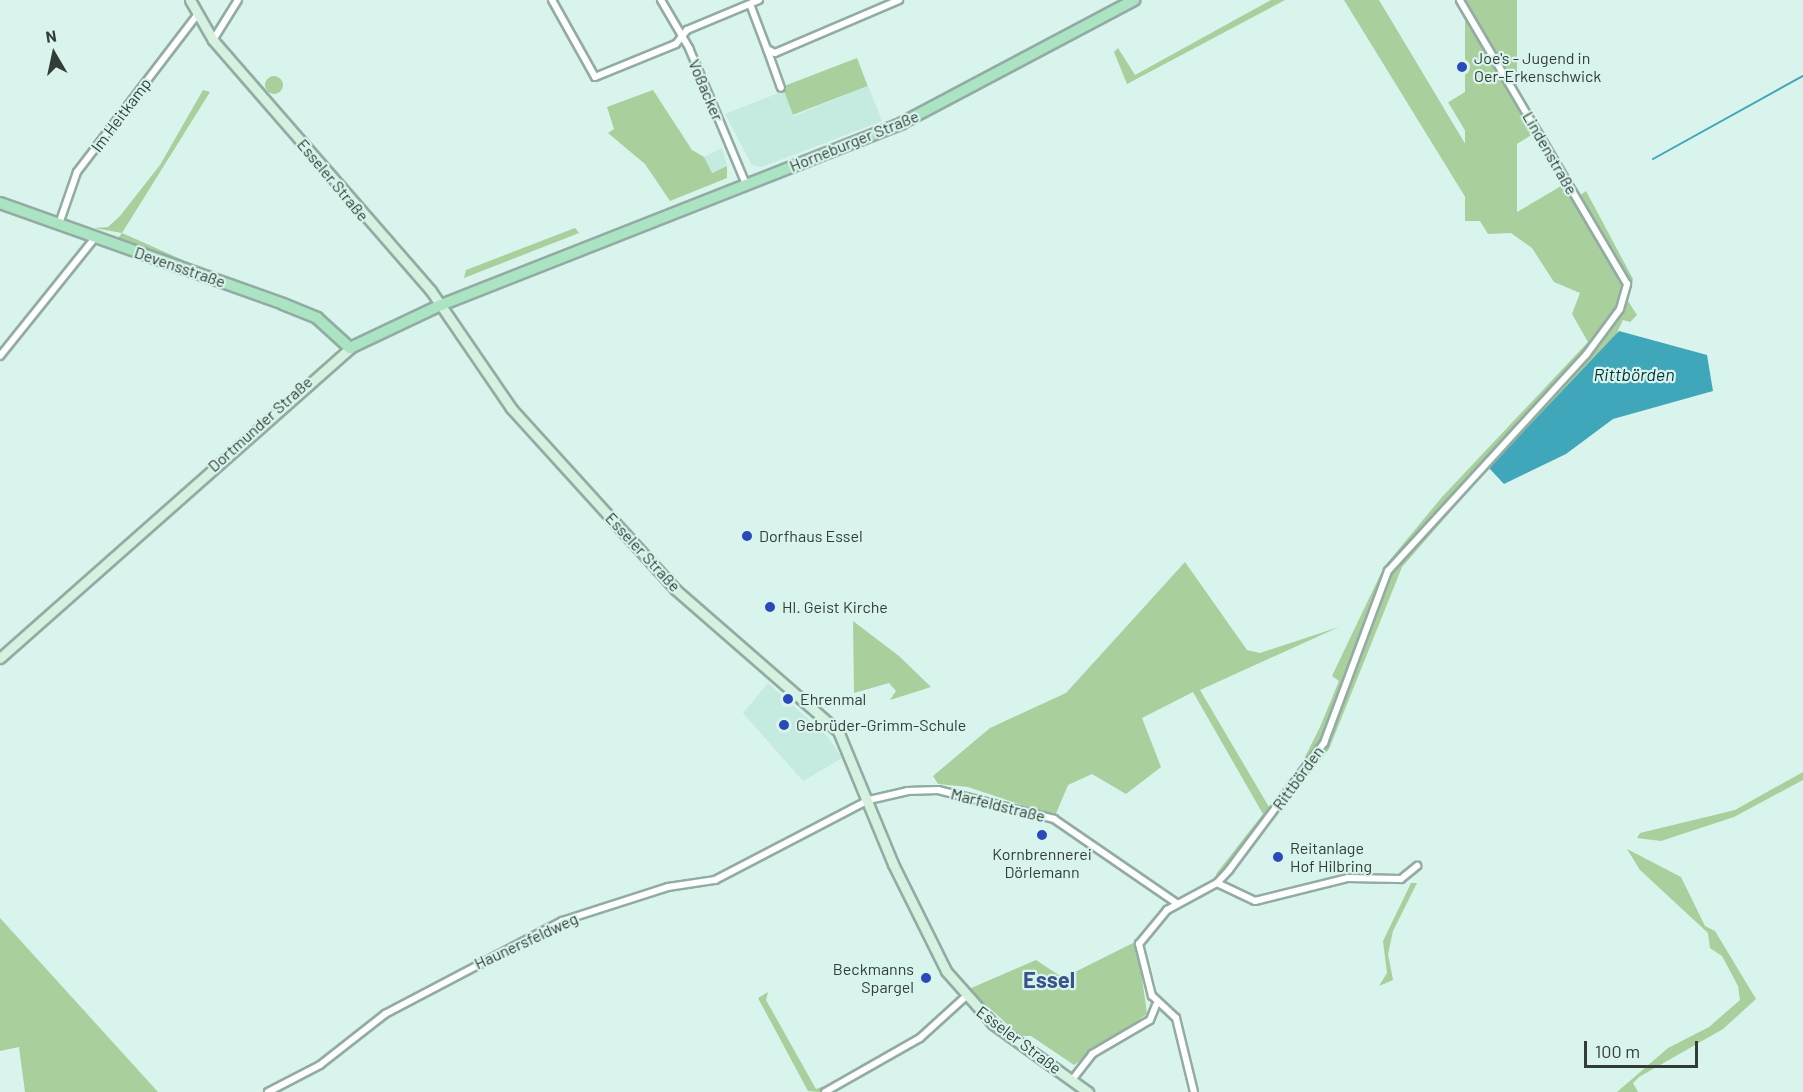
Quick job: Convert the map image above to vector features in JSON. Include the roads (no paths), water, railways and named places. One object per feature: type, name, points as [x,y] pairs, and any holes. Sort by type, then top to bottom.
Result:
[{"type":"main road","name":"Esseler Straße","points":[[190,0],[213,40],[441,305],[511,408],[675,589],[838,731],[931,946],[965,997],[993,1024],[1088,1092]]},
{"type":"main road","name":"Horneburger Straße","points":[[563,256],[928,111],[1134,0]]},
{"type":"main road","name":"Devensstraße","points":[[0,203],[317,318],[350,348]]},
{"type":"main road","name":"Dortmunder Straße","points":[[0,658],[350,348],[441,305],[563,256]]},
{"type":"street","points":[[213,40],[238,0]]},
{"type":"street","points":[[552,0],[595,77],[676,44],[681,35],[759,0]]},
{"type":"street","name":"Voßacker","points":[[662,0],[681,35],[746,184]]},
{"type":"street","points":[[767,49],[779,52],[898,0]]},
{"type":"street","name":"Lindenstraße","points":[[1460,0],[1627,284],[1620,309]]},
{"type":"street","points":[[750,4],[781,88]]},
{"type":"street","name":"Im Heitkamp","points":[[59,224],[78,172],[197,15]]},
{"type":"street","points":[[0,356],[95,237]]},
{"type":"street","name":"Rittbörden","points":[[1194,1092],[1176,1018],[1156,1005],[1142,970],[1139,944],[1176,903],[1217,883],[1324,742],[1388,571],[1620,309]]},
{"type":"street","name":"Marfeldstraße","points":[[869,800],[938,790],[1054,819],[1176,903]]},
{"type":"street","name":"Haunersfeldweg","points":[[268,1092],[320,1065],[385,1014],[562,921],[668,887],[715,880],[869,800]]},
{"type":"street","points":[[1217,883],[1256,901],[1348,878],[1401,879],[1417,867]]},
{"type":"street","points":[[825,1092],[920,1038],[965,997]]},
{"type":"street","points":[[1072,1080],[1092,1054],[1150,1020],[1156,1005]]},
{"type":"water","name":"Rittbörden","points":[[1619,331],[1707,355],[1713,391],[1613,419],[1566,454],[1504,484],[1489,468]]},
{"type":"waterway","points":[[1653,159],[1803,76]]},
{"type":"place","name":"Joe's - Jugend in Oer-Erkenschwick","points":[[1462,67]]},
{"type":"place","name":"Dorfhaus Essel","points":[[747,536]]},
{"type":"place","name":"Hl. Geist Kirche","points":[[770,607]]},
{"type":"place","name":"Ehrenmal","points":[[788,699]]},
{"type":"place","name":"Gebrüder-Grimm-Schule","points":[[784,725]]},
{"type":"place","name":"Kornbrennerei Dörlemann","points":[[1042,835]]},
{"type":"place","name":"Reitanlage Hof Hilbring","points":[[1278,857]]},
{"type":"place","name":"Beckmanns Spargel","points":[[926,978]]},
{"type":"district","name":"Essel","points":[[1049,980]]}]
